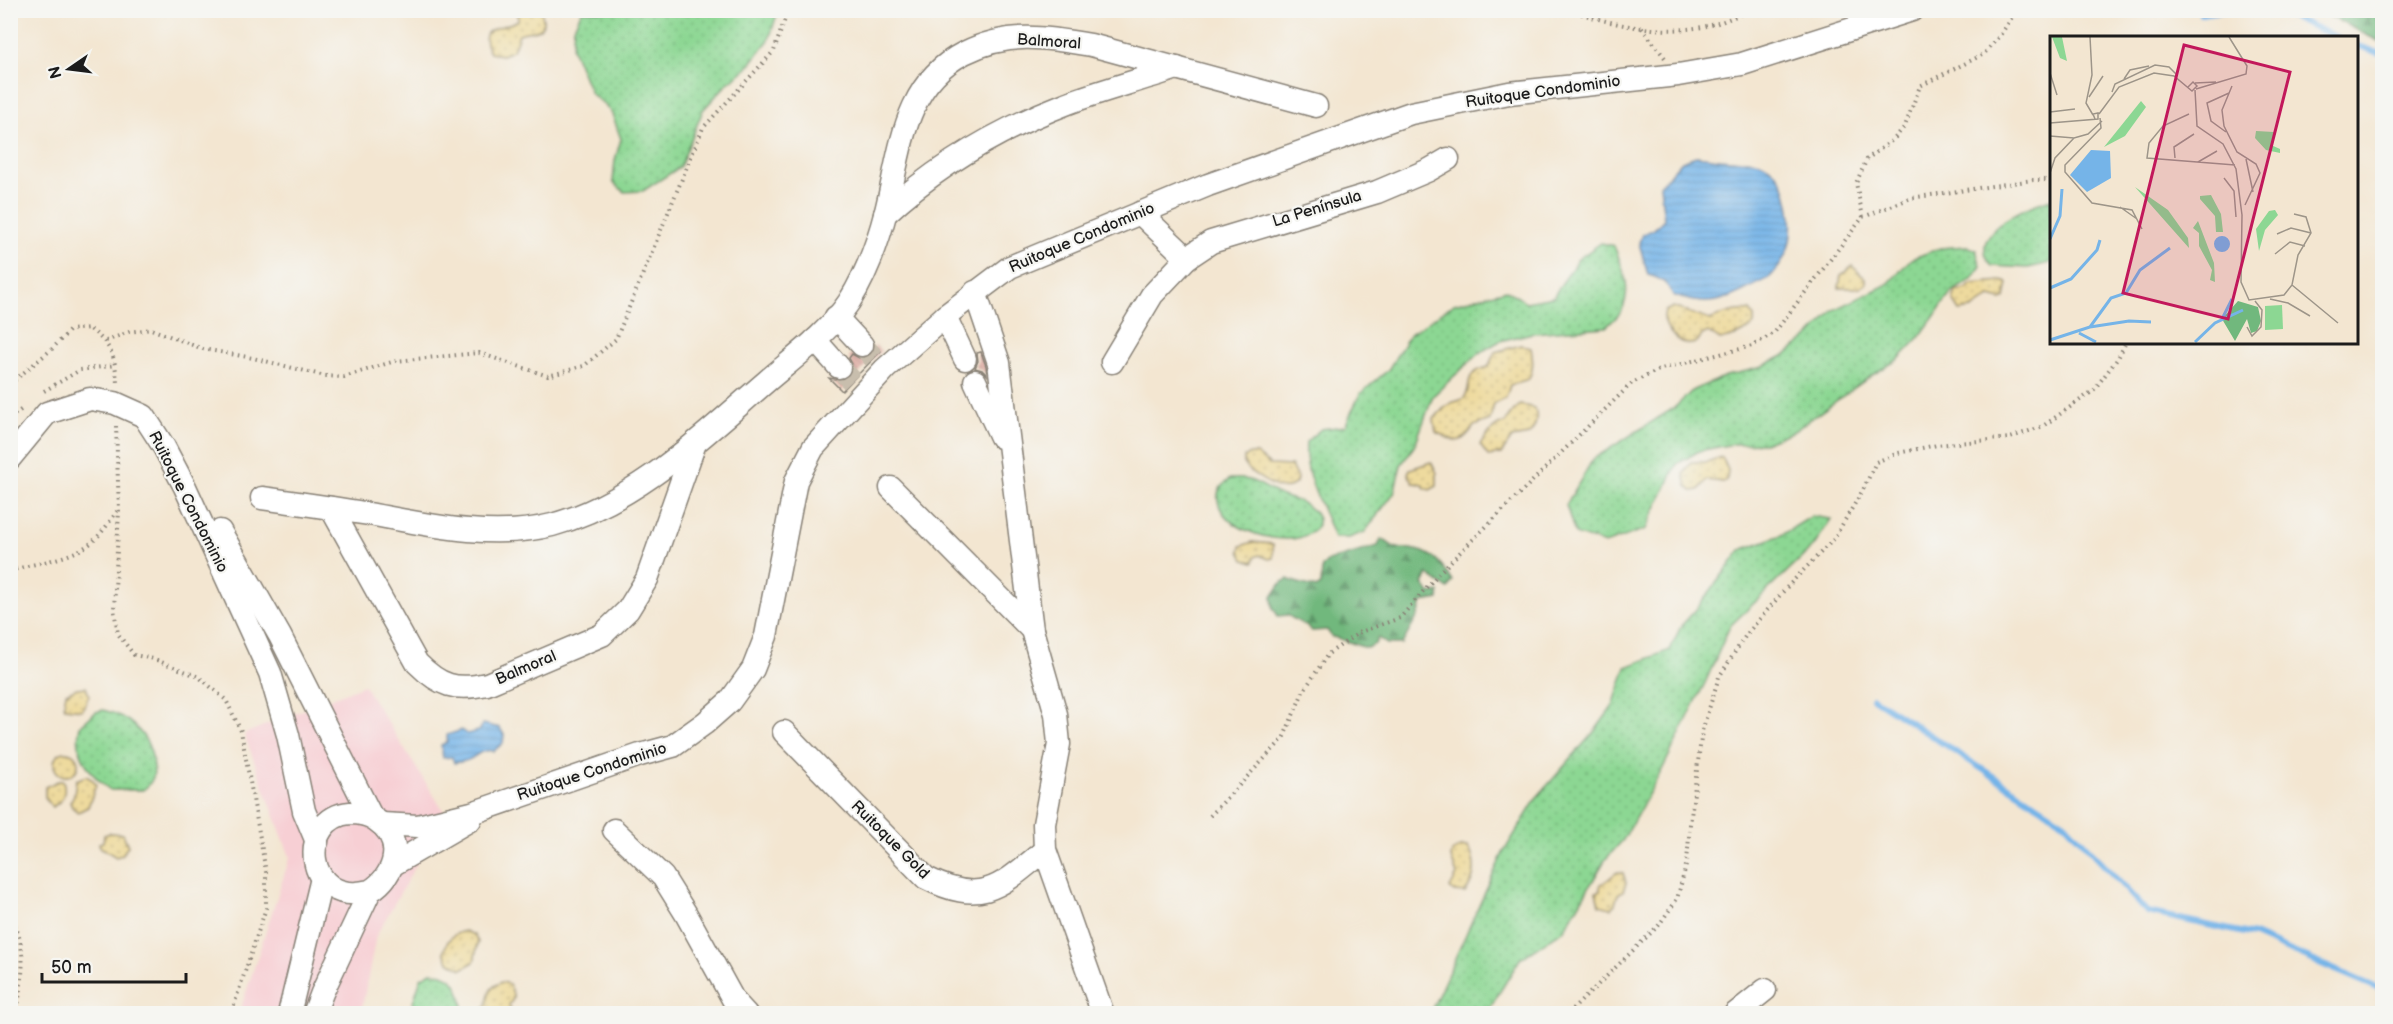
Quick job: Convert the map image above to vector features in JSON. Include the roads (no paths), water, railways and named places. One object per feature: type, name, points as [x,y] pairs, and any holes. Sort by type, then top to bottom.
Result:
[{"type":"street","name":"Ruitoque Condominio","points":[[289,1014],[322,878],[315,866],[313,853],[322,828],[332,819],[351,813],[405,827],[472,813],[640,754],[673,746],[705,723],[730,701],[753,669],[766,636],[796,482],[851,380],[874,357],[945,316],[1010,267],[1208,185],[1411,113],[1509,93],[1678,75],[1742,64],[1911,10]]},
{"type":"street","name":"Balmoral","points":[[262,498],[331,507],[432,525],[497,532],[551,525],[601,507],[646,479],[695,443],[815,340],[836,317],[860,282],[871,256],[885,214],[903,133],[915,102],[929,79],[951,60],[986,42],[1024,37],[1091,45],[1316,106]]},
{"type":"street","points":[[885,214],[936,171],[1012,128],[1069,103],[1177,68]]},
{"type":"street","name":"La Península","points":[[1112,362],[1152,295],[1187,258],[1210,242],[1377,192],[1429,170],[1448,159]]},
{"type":"street","points":[[1140,213],[1187,258]]},
{"type":"street","points":[[975,292],[999,363],[1032,630],[1056,714],[1059,744],[1044,824],[1046,850],[1103,1014]]},
{"type":"street","points":[[945,316],[965,359]]},
{"type":"street","points":[[836,317],[874,357]]},
{"type":"street","points":[[815,340],[851,380]]},
{"type":"street","points":[[975,381],[1010,456]]},
{"type":"street","name":"Ruitoque Condominio","points":[[10,436],[42,405],[89,390],[150,409],[171,442],[280,636],[376,820],[393,842],[394,864],[389,875],[381,885],[370,891],[314,1014]]},
{"type":"street","name":"Ruitoque Condominio","points":[[10,458],[47,413],[90,399],[116,399],[144,416],[164,447],[262,652],[288,735],[304,811],[317,842]]},
{"type":"street","name":"Balmoral","points":[[331,507],[417,663],[430,677],[448,686],[468,688],[487,684],[602,635],[628,610],[647,579],[695,443]]},
{"type":"street","points":[[891,488],[1032,630]]},
{"type":"street","name":"Ruitoque Gold","points":[[784,732],[926,878],[945,888],[966,893],[988,890],[1008,880],[1046,850]]},
{"type":"street","name":"Ruitoque Condominio","points":[[394,864],[470,821],[472,813]]},
{"type":"street","points":[[614,830],[663,877],[734,1001],[746,1014]]},
{"type":"street","points":[[322,878],[332,888],[344,893],[357,895],[370,891]]},
{"type":"street","points":[[1735,1014],[1765,990]]},
{"type":"water","points":[[1696,156],[1752,160],[1764,164],[1773,170],[1783,184],[1790,210],[1790,241],[1784,259],[1778,268],[1764,281],[1731,297],[1713,302],[1694,301],[1673,295],[1663,282],[1648,275],[1639,243],[1642,234],[1653,230],[1664,219],[1660,185],[1682,161]]},
{"type":"water","points":[[483,724],[500,728],[504,735],[503,743],[494,751],[484,751],[467,761],[454,763],[452,757],[443,758],[441,745],[447,742],[447,735],[462,730],[467,734],[478,731]]},
{"type":"waterway","points":[[2201,14],[2227,10]]},
{"type":"waterway","points":[[2277,10],[2334,36]]},
{"type":"waterway","points":[[2357,45],[2382,54]]},
{"type":"waterway","points":[[1873,698],[2065,823],[2147,912],[2254,935],[2382,990]]},
{"type":"tunnel","points":[[862,345],[874,358]]},
{"type":"tunnel","points":[[839,367],[852,381]]}]
